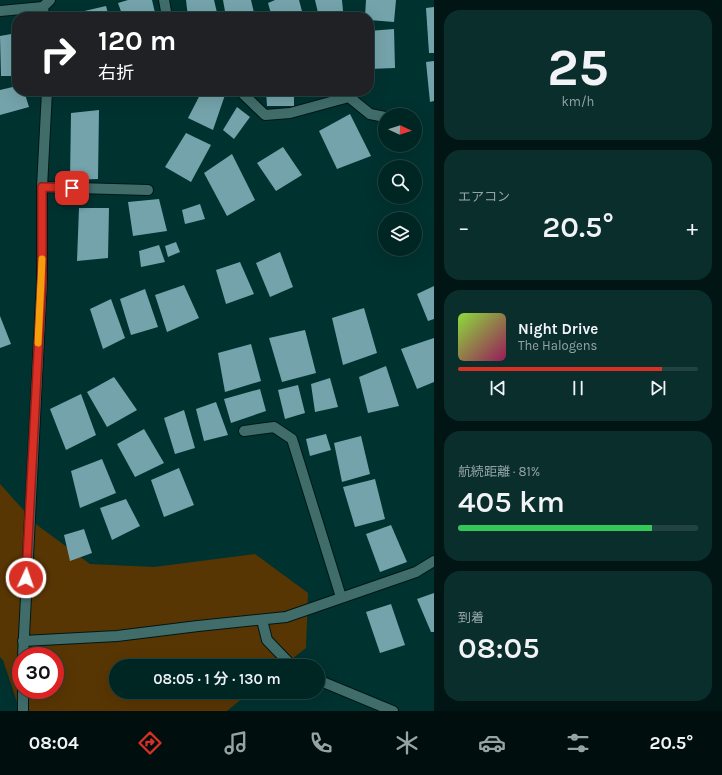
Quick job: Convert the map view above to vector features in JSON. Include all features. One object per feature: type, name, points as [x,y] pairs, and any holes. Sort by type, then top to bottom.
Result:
[{"type":"street","points":[[164,0],[166,12]]},
{"type":"street","points":[[0,11],[45,8]]},
{"type":"street","points":[[23,647],[42,279],[42,187],[47,96]]},
{"type":"street","points":[[245,96],[265,115],[290,113],[349,97],[370,114],[378,116]]},
{"type":"street","points":[[42,187],[148,190]]},
{"type":"street","points":[[244,431],[274,427],[292,439],[341,597]]},
{"type":"street","points":[[23,641],[117,636],[286,617],[416,572],[434,561]]},
{"type":"street","points":[[262,620],[267,640],[285,659]]},
{"type":"street","points":[[325,683],[393,711]]},
{"type":"street","points":[[23,699],[24,711]]},
{"type":"shaded area","points":[[0,484],[37,525],[90,564],[154,567],[255,554],[308,593],[306,648],[292,659],[109,659],[109,699],[242,699],[227,711],[20,711],[16,699],[64,699],[64,647],[12,647],[12,687],[3,660],[0,657]]},
{"type":"building","points":[[128,0],[152,0],[155,12],[121,12],[118,3]]},
{"type":"building","points":[[186,0],[214,0],[217,12],[187,12]]},
{"type":"building","points":[[223,0],[251,0],[254,12],[225,12]]},
{"type":"building","points":[[275,0],[299,0],[302,12],[271,12],[268,3]]},
{"type":"building","points":[[315,0],[342,0],[343,11],[318,12]]},
{"type":"building","points":[[366,0],[396,0],[394,22],[374,20],[374,12],[365,12]]},
{"type":"building","points":[[106,6],[108,12],[80,12]]},
{"type":"building","points":[[434,7],[434,53],[429,53],[426,8]]},
{"type":"building","points":[[394,29],[395,68],[374,69],[374,31]]},
{"type":"building","points":[[12,34],[12,76],[1,76],[0,36]]},
{"type":"building","points":[[434,61],[434,101],[430,102],[426,62]]},
{"type":"building","points":[[12,87],[12,96],[26,96],[29,107],[0,115],[0,90]]},
{"type":"building","points":[[199,96],[225,96],[213,130],[188,118]]},
{"type":"building","points":[[266,96],[294,96],[294,106],[267,106]]},
{"type":"building","points":[[237,107],[250,117],[234,139],[223,130]]},
{"type":"building","points":[[99,110],[98,179],[70,180],[71,113]]},
{"type":"building","points":[[350,114],[371,156],[337,169],[319,131]]},
{"type":"building","points":[[186,133],[211,145],[191,182],[165,167]]},
{"type":"building","points":[[283,147],[302,175],[276,191],[257,163]]},
{"type":"building","points":[[232,154],[255,200],[227,216],[204,173]]},
{"type":"building","points":[[159,199],[167,231],[133,236],[128,202]]},
{"type":"building","points":[[200,204],[205,219],[185,224],[182,210]]},
{"type":"building","points":[[79,208],[109,208],[108,258],[77,261]]},
{"type":"building","points":[[176,242],[180,252],[168,257],[165,246]]},
{"type":"building","points":[[159,245],[165,262],[141,267],[139,251]]},
{"type":"building","points":[[280,252],[293,287],[270,297],[256,263]]},
{"type":"building","points":[[240,262],[254,294],[226,304],[216,270]]},
{"type":"building","points":[[184,285],[199,318],[167,332],[155,295]]},
{"type":"building","points":[[434,286],[434,319],[428,321],[417,294]]},
{"type":"building","points":[[145,289],[158,327],[131,335],[120,299]]},
{"type":"building","points":[[111,299],[125,338],[103,349],[90,309]]},
{"type":"building","points":[[364,308],[377,353],[343,365],[332,318]]},
{"type":"building","points":[[0,316],[11,344],[0,348]]},
{"type":"building","points":[[305,330],[316,373],[282,382],[269,338]]},
{"type":"building","points":[[434,338],[434,382],[417,389],[401,349]]},
{"type":"building","points":[[251,344],[261,381],[225,392],[218,353]]},
{"type":"building","points":[[386,366],[399,406],[368,413],[359,377]]},
{"type":"building","points":[[114,377],[137,410],[107,427],[87,392]]},
{"type":"building","points":[[330,378],[338,407],[315,412],[311,384]]},
{"type":"building","points":[[298,385],[305,413],[285,419],[278,390]]},
{"type":"building","points":[[260,389],[266,411],[231,423],[224,399]]},
{"type":"building","points":[[81,394],[96,435],[66,450],[50,409]]},
{"type":"building","points":[[216,402],[228,435],[204,441],[196,409]]},
{"type":"building","points":[[184,410],[195,448],[175,454],[164,418]]},
{"type":"building","points":[[144,429],[164,463],[135,477],[117,444]]},
{"type":"building","points":[[326,434],[331,450],[310,456],[306,439]]},
{"type":"building","points":[[361,436],[370,474],[342,482],[334,443]]},
{"type":"building","points":[[102,459],[116,493],[80,508],[71,471]]},
{"type":"building","points":[[179,468],[194,505],[164,517],[151,480]]},
{"type":"building","points":[[375,479],[385,519],[355,527],[343,487]]},
{"type":"building","points":[[126,499],[140,526],[112,540],[100,508]]},
{"type":"building","points":[[391,525],[407,562],[380,572],[366,534]]},
{"type":"building","points":[[84,529],[92,553],[70,561],[64,535]]},
{"type":"building","points":[[434,593],[434,632],[431,632],[417,599]]},
{"type":"building","points":[[391,604],[405,645],[380,653],[366,612]]},
{"type":"slow traffic","points":[[38,343],[42,259]]},
{"type":"route","points":[[26,578],[42,279],[42,187],[72,188]]}]
